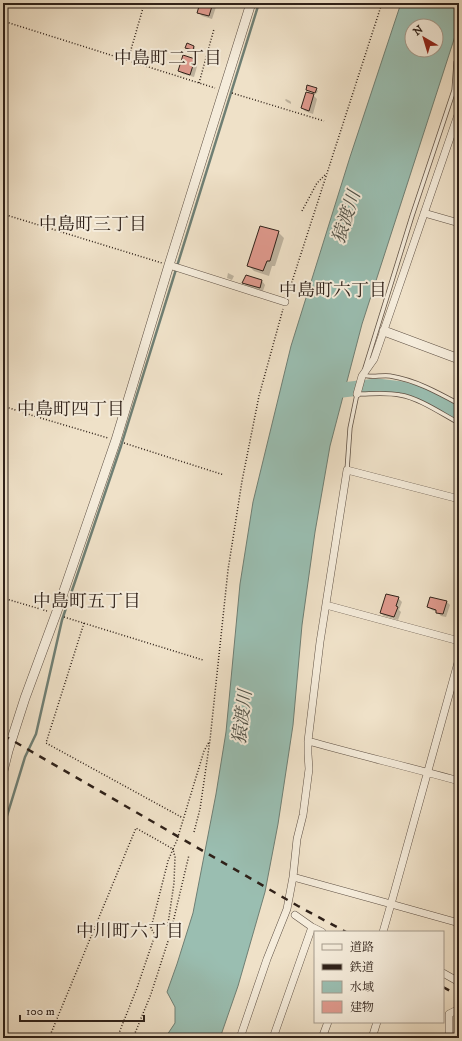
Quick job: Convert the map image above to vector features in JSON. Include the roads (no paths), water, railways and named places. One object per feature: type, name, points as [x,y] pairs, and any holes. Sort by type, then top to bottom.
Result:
[{"type":"street","points":[[3,771],[25,698],[56,614],[116,440],[251,3]]},
{"type":"street","points":[[357,394],[362,376],[374,359],[459,112]]},
{"type":"street","points":[[424,213],[459,223]]},
{"type":"street","points":[[170,265],[285,302]]},
{"type":"street","points":[[384,331],[459,359]]},
{"type":"street","points":[[240,1038],[267,959],[287,909],[294,877],[297,839],[303,815],[308,769],[308,741],[320,642],[335,538],[347,470],[459,499]]},
{"type":"street","points":[[326,604],[459,641]]},
{"type":"street","points":[[383,931],[459,659]]},
{"type":"street","points":[[308,741],[459,781]]},
{"type":"street","points":[[294,877],[459,923]]},
{"type":"street","points":[[295,915],[320,931]]},
{"type":"street","points":[[273,1038],[312,927]]},
{"type":"street","points":[[444,974],[459,982]]},
{"type":"street","points":[[449,1038],[450,1014],[459,1009]]},
{"type":"street","points":[[322,1038],[328,1023]]},
{"type":"street","points":[[372,1038],[377,1023]]},
{"type":"lane","points":[[459,57],[456,62],[454,90],[362,376],[389,376],[413,382],[435,390],[459,404]]},
{"type":"lane","points":[[347,470],[350,428],[357,394],[377,393],[401,395],[418,401],[459,423]]},
{"type":"water","points":[[401,3],[459,3],[459,26],[362,324],[330,446],[315,532],[302,625],[293,725],[278,824],[265,892],[238,986],[220,1038],[165,1038],[175,1023],[175,1007],[167,992],[193,913],[216,794],[226,732],[240,584],[253,502],[291,346],[350,157]]},
{"type":"waterway","points":[[3,829],[25,757],[36,734],[62,620],[121,446],[259,3]]},
{"type":"waterway","name":"猿渡川","points":[[325,392],[377,386],[402,389],[429,396],[459,413]]},
{"type":"railway","points":[[3,735],[298,906],[344,931]]},
{"type":"railway","points":[[444,988],[459,996]]},
{"type":"district","name":"中島町二丁目","points":[[168,58]]},
{"type":"district","name":"中島町三丁目","points":[[93,224]]},
{"type":"district","name":"中島町六丁目","points":[[333,290]]},
{"type":"district","name":"中島町四丁目","points":[[71,409]]},
{"type":"district","name":"中島町五丁目","points":[[87,601]]},
{"type":"district","name":"中川町六丁目","points":[[130,931]]}]
